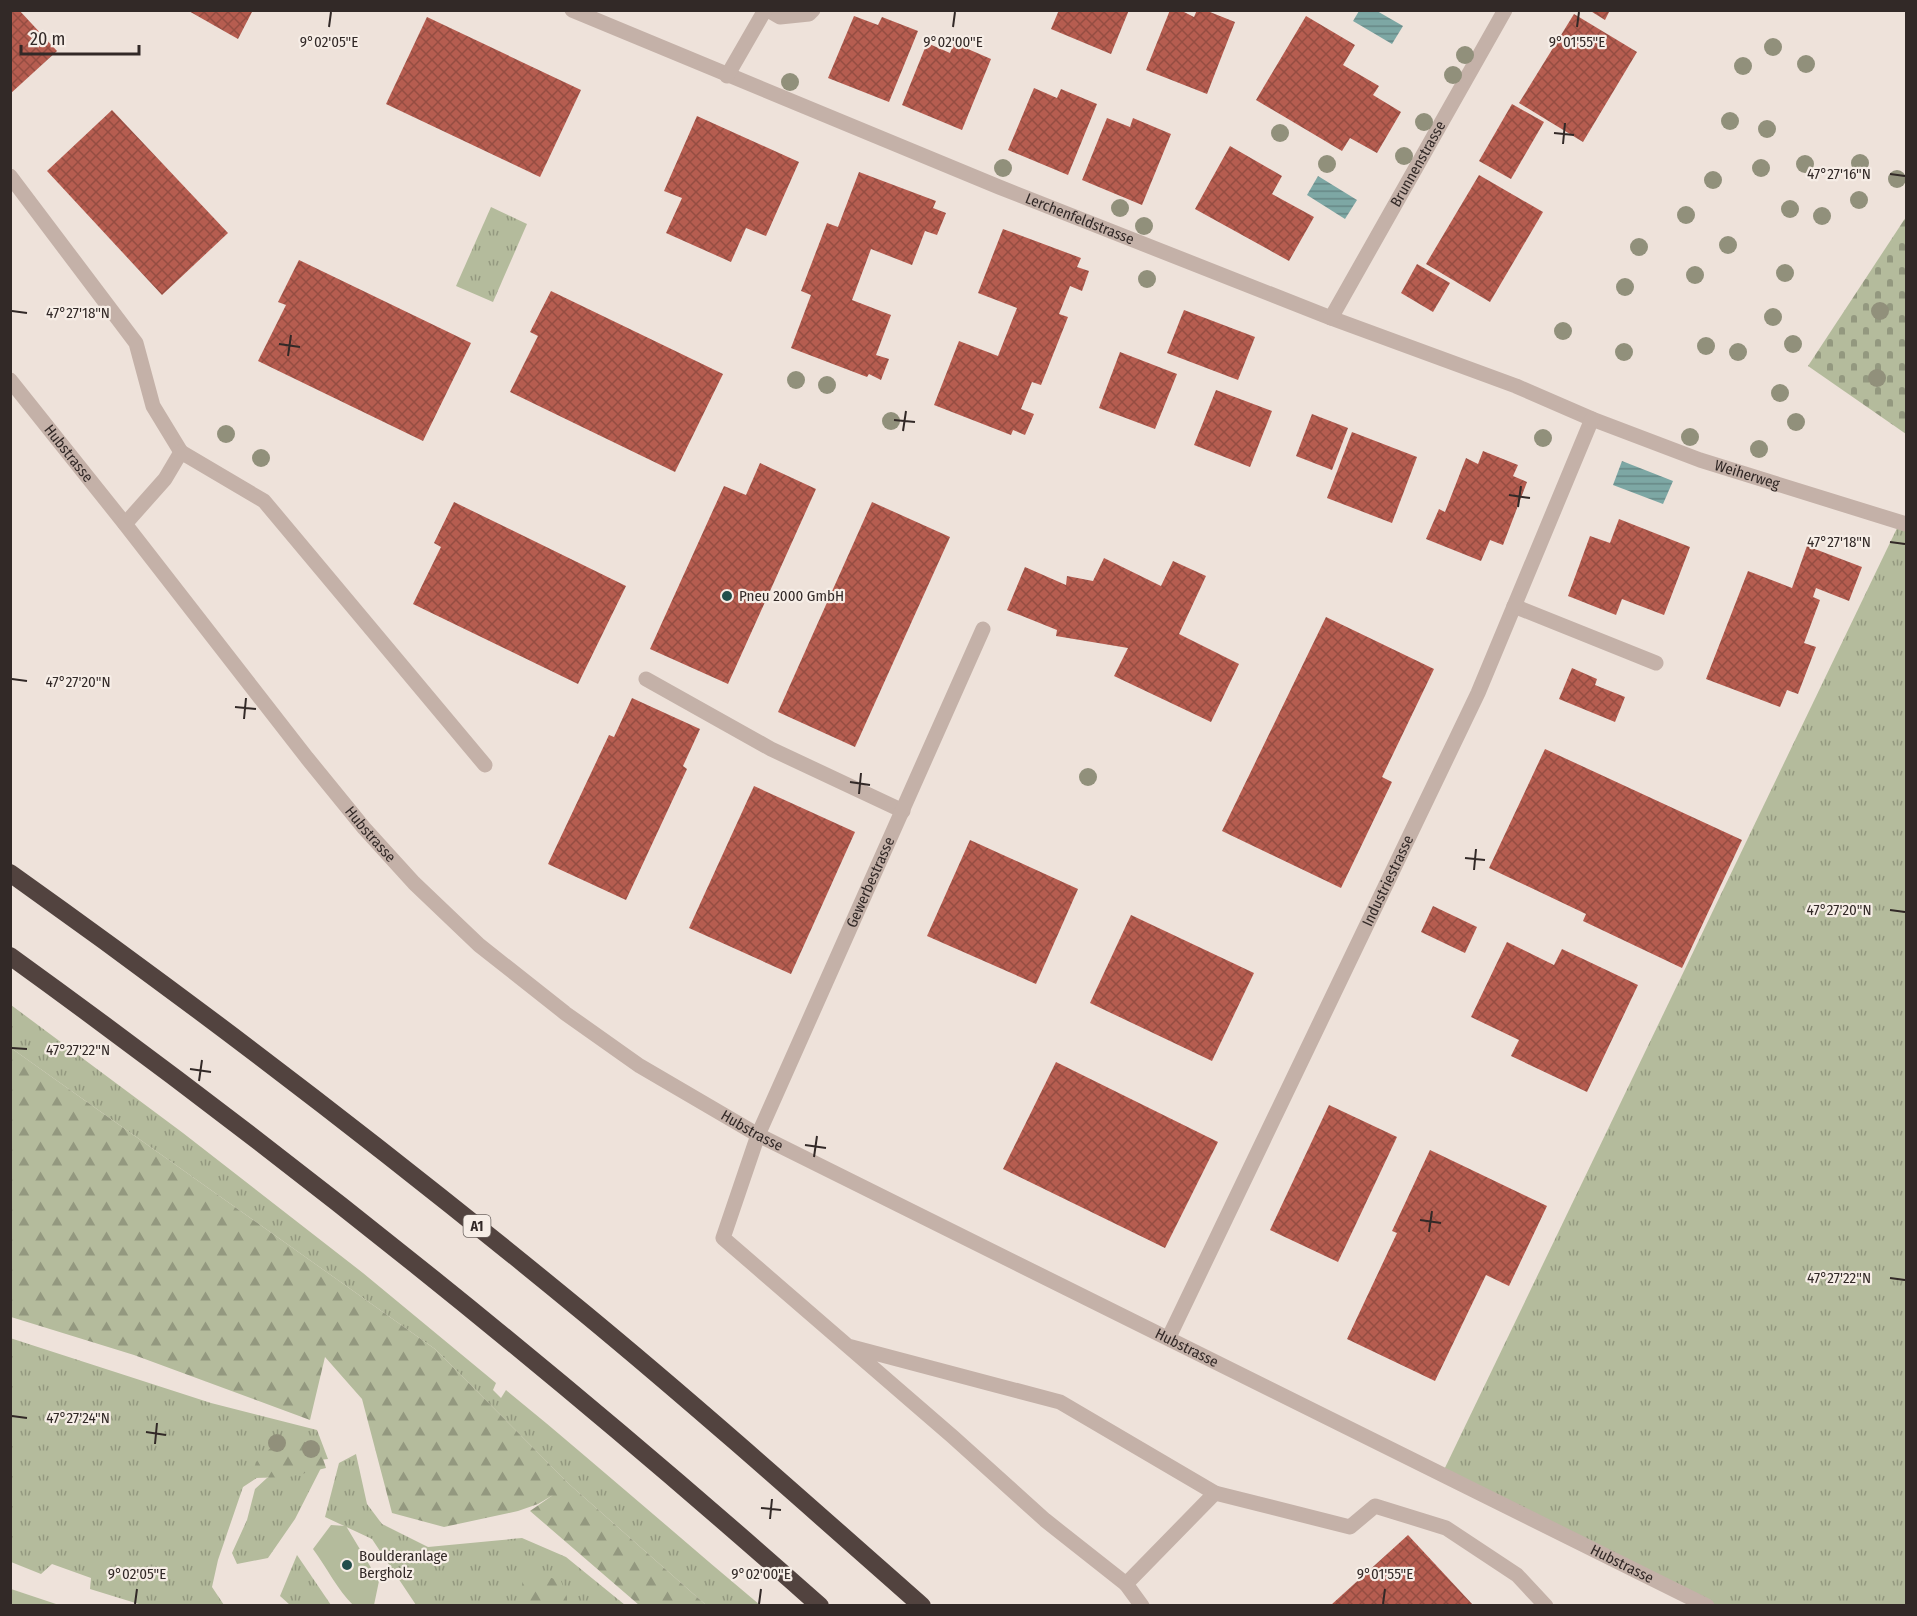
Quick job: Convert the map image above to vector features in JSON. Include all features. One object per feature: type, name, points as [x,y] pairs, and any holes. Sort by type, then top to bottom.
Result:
[{"type":"highway","name":"A1","points":[[10,873],[256,1052],[423,1183],[602,1329],[750,1454],[922,1605]]},
{"type":"highway","points":[[10,956],[95,1017],[273,1152],[438,1282],[604,1418],[820,1605]]},
{"type":"street","name":"Lerchenfeldstrasse","points":[[572,10],[989,183],[1331,318],[1516,386],[1592,419]]},
{"type":"street","points":[[727,76],[767,10],[780,17],[810,14],[813,10]]},
{"type":"street","name":"Brunnenstrasse","points":[[1331,318],[1505,10]]},
{"type":"street","points":[[10,176],[136,343],[153,406],[181,452],[264,501],[485,765]]},
{"type":"street","name":"Hubstrasse","points":[[10,380],[364,828],[414,883],[479,945],[565,1013],[640,1066],[758,1135],[1707,1605]]},
{"type":"street","name":"Weiherweg","points":[[1592,419],[1700,460],[1906,524]]},
{"type":"street","name":"Industriestrasse","points":[[1169,1337],[1478,693],[1592,419]]},
{"type":"street","points":[[125,524],[165,478],[181,452]]},
{"type":"street","points":[[1514,606],[1656,663]]},
{"type":"street","name":"Gewerbestrasse","points":[[848,1346],[723,1238],[758,1135],[983,629]]},
{"type":"street","points":[[646,679],[771,749],[903,811]]},
{"type":"street","points":[[848,1346],[1060,1402],[1215,1493],[1350,1527],[1375,1506],[1446,1528],[1517,1575],[1546,1605]]},
{"type":"street","points":[[848,1346],[1045,1520],[1125,1584],[1142,1605]]},
{"type":"street","points":[[1125,1584],[1215,1493]]},
{"type":"green space","points":[[491,207],[527,224],[493,302],[456,286]]},
{"type":"green space","points":[[1906,217],[1906,434],[1808,366]]},
{"type":"green space","points":[[1900,522],[1906,524],[1906,1605],[1707,1605],[1442,1474]]},
{"type":"green space","points":[[11,1005],[183,1133],[363,1273],[496,1383],[493,1390],[501,1398],[506,1390],[760,1605],[706,1605],[569,1484],[435,1349],[11,1048]]},
{"type":"green space","points":[[11,1048],[435,1349],[569,1484],[706,1605],[639,1605],[530,1511],[553,1495],[538,1504],[518,1511],[444,1527],[392,1513],[362,1399],[325,1357],[310,1420],[134,1355],[11,1317]]},
{"type":"green space","points":[[10,1338],[211,1403],[317,1430],[328,1459],[278,1464],[243,1487],[218,1560],[212,1587],[224,1605],[142,1605],[90,1589],[91,1578],[52,1564],[41,1574],[11,1562]]},
{"type":"green space","points":[[280,1439],[318,1443],[326,1468],[289,1477],[251,1478],[256,1462]]},
{"type":"green space","points":[[356,1454],[367,1504],[382,1524],[428,1547],[522,1538],[566,1557],[625,1605],[416,1605],[372,1539],[325,1517],[339,1463]]},
{"type":"green space","points":[[294,1468],[321,1468],[295,1519],[268,1558],[237,1564],[232,1553],[247,1520],[255,1489],[267,1478]]},
{"type":"green space","name":"Boulderanlage Bergholz","points":[[331,1525],[346,1526],[379,1581],[374,1605],[353,1605],[313,1549]]},
{"type":"green space","points":[[297,1555],[331,1605],[290,1605],[280,1596]]},
{"type":"green space","points":[[545,1576],[561,1581],[567,1597],[567,1605],[519,1605],[523,1579]]},
{"type":"green space","points":[[11,1589],[59,1605],[11,1605]]},
{"type":"water","points":[[1359,11],[1377,11],[1403,26],[1392,44],[1353,21]]},
{"type":"water","points":[[1318,176],[1357,200],[1345,219],[1307,195]]},
{"type":"water","points":[[1622,461],[1673,481],[1663,504],[1613,485]]},
{"type":"building","points":[[10,10],[19,10],[57,51],[10,94]]},
{"type":"building","points":[[187,10],[253,10],[238,39]]},
{"type":"building","points":[[1059,10],[1129,10],[1111,54],[1051,29]]},
{"type":"building","points":[[1170,10],[1180,10],[1194,17],[1197,10],[1205,10],[1235,22],[1207,94],[1146,70]]},
{"type":"building","points":[[1589,10],[1610,10],[1605,20]]},
{"type":"building","points":[[1574,14],[1637,52],[1583,142],[1519,103]]},
{"type":"building","points":[[854,16],[878,25],[882,17],[918,31],[889,102],[828,78]]},
{"type":"building","points":[[1306,16],[1355,45],[1343,65],[1379,86],[1373,95],[1401,112],[1377,153],[1350,138],[1342,151],[1256,100]]},
{"type":"building","points":[[427,17],[581,90],[540,177],[386,104]]},
{"type":"building","points":[[927,43],[950,53],[954,43],[991,59],[962,130],[902,105]]},
{"type":"building","points":[[1034,88],[1057,98],[1061,89],[1097,104],[1068,175],[1008,150]]},
{"type":"building","points":[[1512,104],[1544,122],[1511,179],[1479,161]]},
{"type":"building","points":[[112,110],[228,233],[162,295],[47,171]]},
{"type":"building","points":[[697,116],[799,162],[766,236],[746,228],[731,262],[666,233],[682,198],[664,191]]},
{"type":"building","points":[[1107,118],[1130,127],[1133,118],[1171,134],[1142,205],[1082,180]]},
{"type":"building","points":[[1230,146],[1282,176],[1272,194],[1314,217],[1289,261],[1195,209]]},
{"type":"building","points":[[859,172],[936,201],[933,208],[946,213],[937,235],[925,231],[912,265],[871,249],[852,300],[891,315],[876,355],[889,359],[881,380],[869,374],[867,377],[791,348],[811,295],[801,291],[827,223],[838,227]]},
{"type":"building","points":[[1479,175],[1543,212],[1490,302],[1426,264]]},
{"type":"building","points":[[1003,229],[1081,258],[1077,267],[1089,271],[1082,291],[1070,286],[1059,314],[1068,317],[1041,385],[1032,382],[1021,409],[1034,414],[1025,435],[1013,430],[1011,435],[934,405],[959,341],[998,356],[1017,308],[978,293]]},
{"type":"building","points":[[299,260],[471,343],[423,441],[258,361],[286,305],[278,302]]},
{"type":"building","points":[[1417,264],[1450,283],[1433,312],[1401,293]]},
{"type":"building","points":[[551,291],[723,374],[675,472],[510,392],[538,336],[530,332]]},
{"type":"building","points":[[1184,310],[1255,337],[1238,380],[1167,353]]},
{"type":"building","points":[[1120,352],[1177,374],[1155,429],[1099,408]]},
{"type":"building","points":[[1216,390],[1272,411],[1250,467],[1194,445]]},
{"type":"building","points":[[1312,414],[1348,428],[1332,470],[1296,456]]},
{"type":"building","points":[[1352,432],[1417,457],[1392,523],[1327,498]]},
{"type":"building","points":[[1483,451],[1518,465],[1513,476],[1527,482],[1503,545],[1490,540],[1481,561],[1426,539],[1439,509],[1445,512],[1466,458],[1478,464]]},
{"type":"building","points":[[760,463],[816,489],[728,684],[650,649],[724,486],[746,495]]},
{"type":"building","points":[[454,502],[626,586],[578,684],[413,604],[441,547],[434,543]]},
{"type":"building","points":[[872,502],[950,537],[855,747],[778,712]]},
{"type":"building","points":[[1619,519],[1690,547],[1664,615],[1622,599],[1616,615],[1568,596],[1590,536],[1610,543]]},
{"type":"building","points":[[1807,546],[1862,567],[1849,601],[1816,588],[1813,597],[1820,600],[1804,643],[1816,647],[1798,694],[1787,690],[1780,707],[1706,679],[1748,571],[1792,588]]},
{"type":"building","points":[[1104,558],[1161,586],[1173,561],[1206,576],[1179,634],[1239,664],[1211,722],[1114,676],[1128,648],[1056,636],[1057,630],[1007,610],[1025,567],[1066,585],[1067,576],[1093,581]]},
{"type":"building","points":[[1326,617],[1434,669],[1382,777],[1392,782],[1341,888],[1222,831]]},
{"type":"building","points":[[1572,668],[1597,679],[1595,685],[1625,697],[1615,722],[1559,699]]},
{"type":"building","points":[[632,698],[700,729],[683,766],[687,769],[626,900],[548,864],[609,735],[614,737]]},
{"type":"building","points":[[1545,749],[1742,840],[1682,968],[1583,921],[1586,914],[1489,868]]},
{"type":"building","points":[[754,786],[855,832],[791,974],[689,928]]},
{"type":"building","points":[[970,840],[1078,889],[1036,984],[927,936]]},
{"type":"building","points":[[1433,906],[1477,927],[1465,953],[1421,932]]},
{"type":"building","points":[[1131,915],[1254,973],[1212,1061],[1090,1003]]},
{"type":"building","points":[[1507,942],[1554,965],[1562,949],[1638,985],[1587,1092],[1511,1056],[1519,1040],[1471,1017]]},
{"type":"building","points":[[1056,1062],[1218,1142],[1165,1248],[1003,1169]]},
{"type":"building","points":[[1329,1105],[1397,1137],[1338,1262],[1270,1230]]},
{"type":"building","points":[[1430,1150],[1547,1206],[1509,1286],[1486,1275],[1435,1381],[1347,1339],[1397,1233],[1392,1231]]},
{"type":"building","points":[[1408,1535],[1473,1605],[1331,1605]]},
{"type":"place","name":"Pneu 2000 GmbH","points":[[727,596]]},
{"type":"place","name":"Boulderanlage Bergholz","points":[[347,1565]]}]
